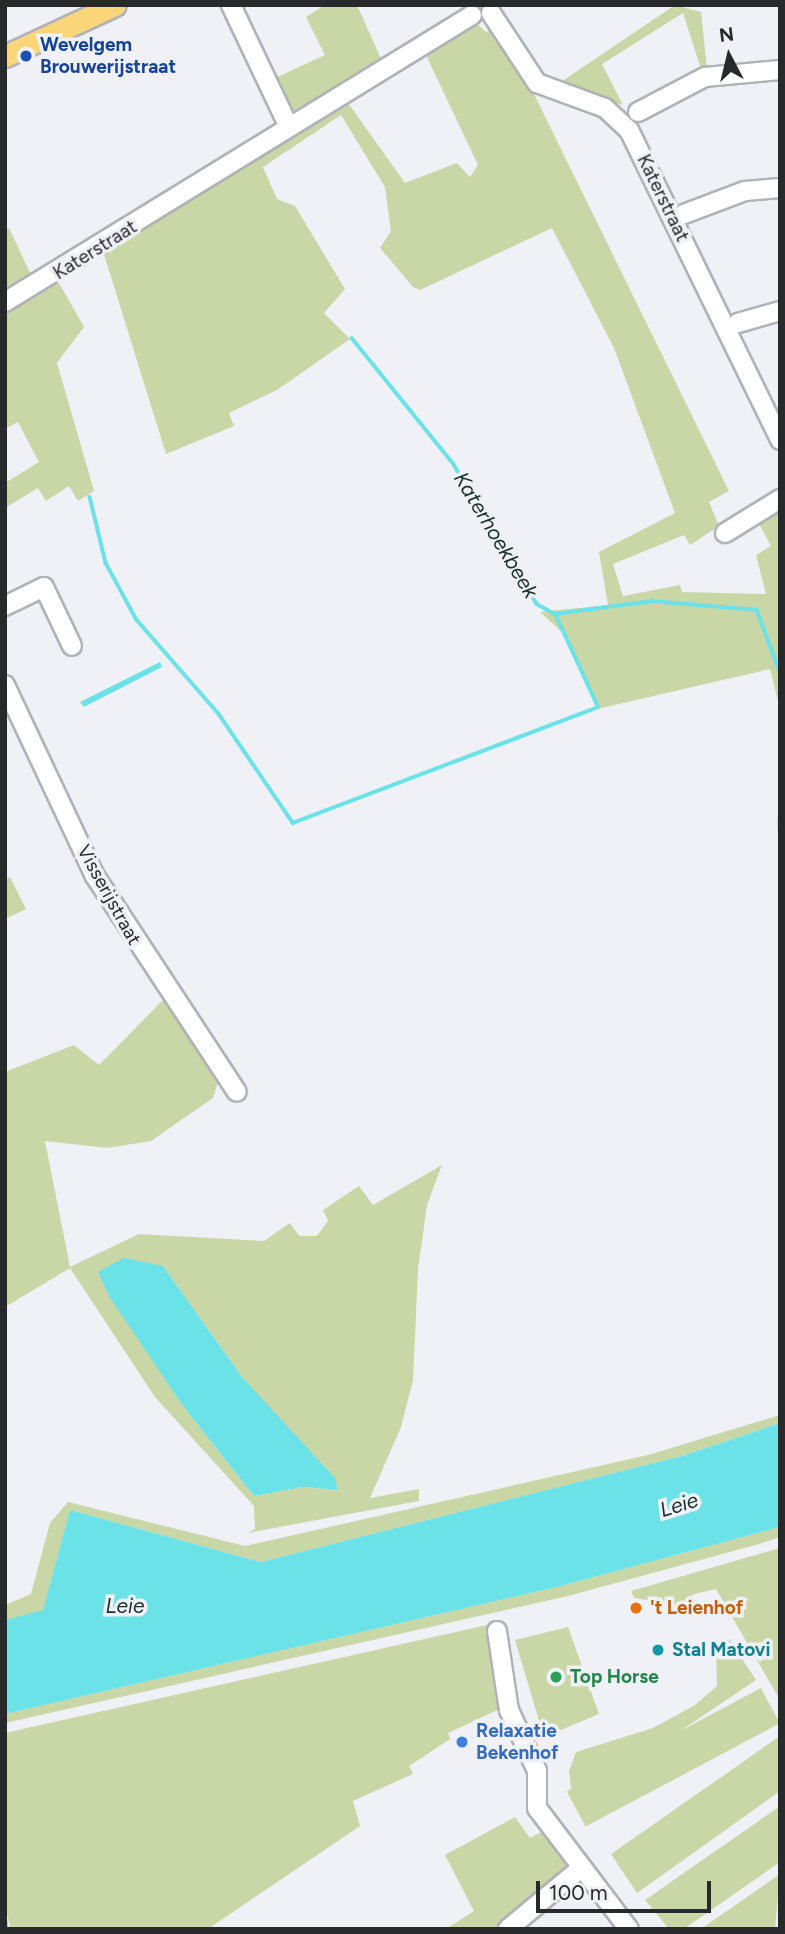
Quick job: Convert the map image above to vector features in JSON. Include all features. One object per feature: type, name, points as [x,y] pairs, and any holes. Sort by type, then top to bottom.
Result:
[{"type":"main road","points":[[5,56],[106,7]]},
{"type":"street","points":[[231,5],[288,125]]},
{"type":"street","points":[[472,10],[481,20],[493,8]]},
{"type":"street","name":"Katerstraat","points":[[493,8],[537,83],[623,120],[780,440]]},
{"type":"street","name":"Katerstraat","points":[[5,302],[472,10]]},
{"type":"street","points":[[638,112],[705,77],[780,70]]},
{"type":"street","points":[[684,214],[745,191],[780,188]]},
{"type":"street","points":[[738,323],[780,311]]},
{"type":"street","points":[[725,533],[780,499]]},
{"type":"street","points":[[5,606],[44,587],[72,646]]},
{"type":"street","name":"Visserijstraat","points":[[5,685],[106,897],[237,1092]]},
{"type":"street","points":[[497,1631],[509,1710],[537,1771],[537,1808],[629,1929]]},
{"type":"street","points":[[508,1929],[581,1868]]},
{"type":"green space","points":[[325,5],[357,5],[382,61],[288,114],[271,80],[325,55],[306,17]]},
{"type":"green space","points":[[675,5],[701,12],[707,68],[701,69],[683,13],[602,64],[623,105],[555,86]]},
{"type":"green space","points":[[476,23],[486,32],[498,27],[530,86],[729,491],[709,502],[719,526],[690,545],[684,535],[613,564],[623,596],[680,585],[682,592],[766,594],[756,555],[771,546],[757,520],[780,506],[780,709],[770,669],[597,709],[562,632],[540,612],[608,605],[599,552],[675,513],[614,348],[552,228],[420,290],[413,287],[380,248],[391,231],[385,187],[341,115],[263,167],[277,199],[295,206],[345,289],[324,313],[350,339],[277,390],[229,413],[234,426],[166,454],[103,251],[346,100],[405,183],[457,163],[470,177],[478,165],[425,53]]},
{"type":"green space","points":[[9,228],[31,275],[5,288],[5,230]]},
{"type":"green space","points":[[59,283],[84,327],[57,363],[94,491],[78,501],[69,486],[46,501],[38,488],[5,508],[5,483],[39,462],[18,422],[5,429],[5,311]]},
{"type":"green space","points":[[10,877],[26,909],[5,919],[5,880]]},
{"type":"green space","points":[[167,996],[220,1076],[213,1098],[151,1141],[107,1148],[45,1141],[70,1267],[139,1234],[264,1241],[290,1223],[299,1236],[317,1236],[328,1221],[323,1210],[359,1186],[373,1205],[442,1165],[427,1205],[418,1269],[413,1380],[401,1427],[370,1498],[419,1489],[419,1501],[247,1533],[255,1529],[254,1506],[155,1397],[70,1268],[5,1307],[5,1072],[74,1045],[99,1065]],"holes":[[[163,1266],[242,1377],[337,1490],[303,1487],[254,1496],[183,1406],[98,1273]]]},
{"type":"green space","points":[[780,1415],[780,1423],[682,1456],[261,1562],[70,1510],[43,1611],[5,1620],[5,1605],[31,1594],[50,1523],[68,1502],[245,1546],[648,1455]]},
{"type":"green space","points":[[780,1527],[780,1537],[759,1544],[568,1596],[5,1723],[5,1714],[557,1587]]},
{"type":"green space","points":[[780,1548],[780,1700],[716,1589],[694,1594],[673,1611],[660,1602],[634,1598],[631,1591]]},
{"type":"green space","points":[[487,1625],[504,1707],[448,1733],[450,1739],[409,1766],[413,1774],[353,1801],[360,1826],[208,1929],[11,1929],[5,1908],[5,1733]]},
{"type":"green space","name":"Top Horse","points":[[568,1627],[599,1714],[544,1737],[515,1640]]},
{"type":"green space","points":[[729,1639],[756,1680],[573,1803],[569,1771],[576,1752],[653,1728],[695,1705],[717,1686],[716,1646]]},
{"type":"green space","points":[[761,1688],[780,1723],[586,1827],[567,1791]]},
{"type":"green space","points":[[780,1736],[780,1791],[637,1893],[611,1854]]},
{"type":"green space","points":[[780,1806],[780,1862],[684,1929],[669,1929],[645,1900]]},
{"type":"green space","points":[[515,1817],[530,1838],[545,1830],[568,1870],[501,1929],[446,1929],[474,1911],[445,1855]]},
{"type":"green space","points":[[780,1874],[775,1929],[701,1929]]},
{"type":"water","points":[[160,662],[162,667],[84,707],[80,702]]},
{"type":"water","points":[[124,1258],[163,1266],[242,1377],[335,1478],[338,1490],[303,1487],[254,1496],[183,1406],[109,1296],[98,1272]]},
{"type":"water","name":"Leie","points":[[780,1423],[780,1527],[557,1587],[5,1714],[5,1620],[43,1610],[70,1510],[261,1562],[682,1456]]},
{"type":"waterway","name":"Katerhoekbeek","points":[[352,338],[453,463],[537,604],[555,614],[652,601],[757,610],[780,672]]},
{"type":"waterway","points":[[90,497],[106,563],[137,620],[219,714],[293,823],[598,707],[555,614]]},
{"type":"waterway","name":"Katerhoekbeek","points":[[780,818],[780,829]]},
{"type":"waterway","points":[[5,1914],[7,1929]]},
{"type":"place","name":"Wevelgem Brouwerijstraat","points":[[26,56]]},
{"type":"place","name":"'t Leienhof","points":[[636,1608]]},
{"type":"place","name":"Stal Matovi","points":[[658,1650]]},
{"type":"place","name":"Top Horse","points":[[556,1677]]},
{"type":"place","name":"Relaxatie Bekenhof","points":[[462,1742]]}]
